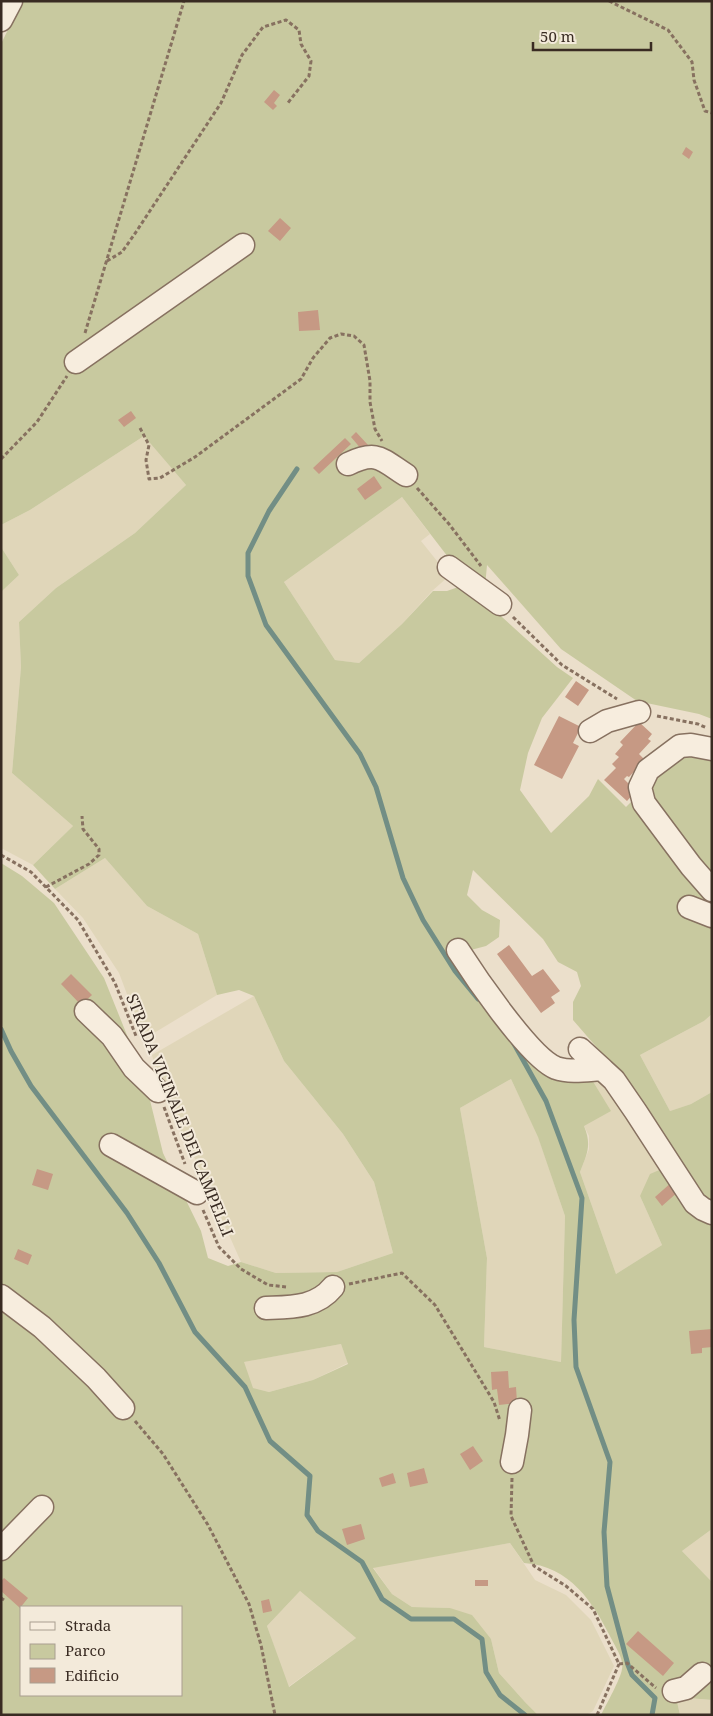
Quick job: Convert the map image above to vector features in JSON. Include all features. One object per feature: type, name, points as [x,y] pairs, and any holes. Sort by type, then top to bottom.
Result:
[{"type":"street","points":[[1,20],[11,1]]},
{"type":"street","points":[[76,362],[244,245]]},
{"type":"street","points":[[348,464],[364,457],[377,457],[406,475]]},
{"type":"street","points":[[448,567],[500,604]]},
{"type":"street","points":[[590,731],[607,721],[639,712]]},
{"type":"street","points":[[712,749],[691,745],[680,746],[648,770],[640,786],[644,803],[691,866],[712,890]]},
{"type":"street","points":[[689,907],[712,916]]},
{"type":"street","points":[[458,950],[471,970],[534,1051],[555,1068],[579,1071],[602,1069]]},
{"type":"street","points":[[86,1011],[112,1036],[134,1068],[158,1091]]},
{"type":"street","points":[[580,1049],[614,1080],[695,1203],[712,1213]]},
{"type":"street","points":[[111,1145],[197,1193]]},
{"type":"street","points":[[266,1308],[300,1306],[326,1296],[333,1286]]},
{"type":"street","points":[[1,1296],[42,1327],[96,1378],[123,1408]]},
{"type":"street","points":[[512,1462],[520,1410]]},
{"type":"street","points":[[1,1549],[42,1507]]},
{"type":"street","points":[[674,1691],[686,1688],[702,1674]]},
{"type":"path","points":[[85,333],[184,1]]},
{"type":"path","points":[[609,1],[668,30],[692,62],[694,80],[705,111],[712,113]]},
{"type":"path","points":[[106,261],[122,252],[134,236],[220,103],[242,55],[263,27],[286,20],[299,30],[301,44],[311,61],[309,76],[287,104]]},
{"type":"path","points":[[140,428],[148,445],[146,460],[149,479],[160,478],[195,457],[301,379],[313,358],[330,338],[341,334],[354,336],[364,345],[375,429],[384,444]]},
{"type":"path","points":[[1,459],[37,422],[76,362]]},
{"type":"path","points":[[406,475],[449,524],[482,567]]},
{"type":"path","points":[[500,604],[562,665],[639,712],[698,724],[712,730]]},
{"type":"path","points":[[46,887],[89,864],[99,855],[99,849],[83,829],[82,816]]},
{"type":"path","name":"STRADA VICINALE DEI CAMPELLI","points":[[1,855],[31,872],[78,920],[115,983],[137,1037]]},
{"type":"path","name":"STRADA VICINALE DEI CAMPELLI","points":[[158,1091],[186,1165]]},
{"type":"path","name":"STRADA VICINALE DEI CAMPELLI","points":[[197,1193],[219,1247],[241,1269],[268,1285],[292,1288]]},
{"type":"path","points":[[333,1286],[402,1273],[435,1304],[494,1402],[502,1427]]},
{"type":"path","points":[[123,1408],[163,1454],[208,1525],[249,1604],[261,1645],[275,1715]]},
{"type":"path","points":[[512,1462],[511,1516],[534,1566],[566,1586],[593,1609],[619,1664],[597,1715]]},
{"type":"path","points":[[619,1664],[627,1663],[656,1688],[674,1691]]},
{"type":"shaded area","points":[[144,436],[186,485],[135,533],[56,588],[19,622],[21,667],[12,773],[73,826],[33,865],[1,848],[1,592],[19,575],[1,547],[1,525],[30,510]]},
{"type":"shaded area","points":[[402,497],[430,534],[421,541],[449,576],[432,591],[402,624],[359,663],[335,660],[284,582]]},
{"type":"shaded area","points":[[105,858],[147,906],[198,934],[217,995],[144,1039],[119,973],[83,918],[55,889]]},
{"type":"shaded area","points":[[254,996],[284,1061],[343,1134],[374,1182],[393,1253],[337,1272],[276,1273],[241,1262],[198,1165],[163,1094],[152,1055]]},
{"type":"shaded area","points":[[712,1014],[712,1092],[691,1104],[670,1111],[640,1055],[704,1021]]},
{"type":"shaded area","points":[[589,1075],[598,1076],[664,1168],[640,1196],[662,1245],[616,1274],[580,1172],[589,1149],[589,1136],[584,1126]]},
{"type":"shaded area","points":[[511,1079],[538,1136],[565,1216],[561,1362],[484,1347],[487,1258],[460,1108]]},
{"type":"shaded area","points":[[341,1344],[348,1363],[313,1380],[269,1392],[252,1388],[243,1362]]},
{"type":"shaded area","points":[[712,1529],[712,1582],[682,1551]]},
{"type":"shaded area","points":[[510,1543],[535,1580],[566,1595],[591,1620],[614,1666],[593,1711],[586,1715],[538,1715],[499,1673],[491,1639],[450,1608],[412,1607],[392,1594],[373,1567]]},
{"type":"shaded area","points":[[300,1591],[356,1638],[288,1687],[267,1626]]},
{"type":"shaded area","points":[[676,1697],[712,1700],[712,1715],[680,1715]]},
{"type":"green space","points":[[22,1],[712,1],[712,719],[699,714],[637,701],[561,649],[487,565],[485,587],[448,557],[402,497],[284,582],[335,660],[359,663],[402,624],[433,591],[447,591],[464,585],[471,589],[557,667],[573,678],[542,718],[528,753],[520,790],[551,833],[589,796],[598,779],[626,807],[685,748],[712,753],[712,1014],[704,1021],[640,1055],[670,1111],[691,1104],[712,1092],[712,1201],[701,1196],[599,1050],[573,1020],[573,1002],[581,986],[577,972],[558,962],[543,939],[473,870],[467,895],[482,910],[500,920],[499,937],[486,946],[467,951],[505,1023],[589,1075],[611,1111],[584,1126],[588,1144],[580,1172],[616,1274],[662,1245],[640,1196],[650,1174],[664,1168],[712,1219],[712,1529],[682,1551],[712,1582],[712,1700],[676,1697],[680,1715],[601,1715],[616,1685],[622,1665],[621,1658],[605,1626],[597,1612],[578,1588],[554,1571],[524,1563],[510,1543],[373,1568],[392,1594],[412,1607],[450,1608],[472,1615],[491,1639],[499,1673],[538,1715],[1,1715],[1,863],[22,876],[54,903],[104,978],[145,1080],[163,1153],[201,1231],[208,1258],[228,1266],[241,1262],[276,1273],[337,1272],[393,1253],[374,1182],[343,1134],[284,1061],[254,996],[239,990],[217,995],[198,934],[147,906],[105,858],[55,889],[33,865],[73,826],[12,773],[21,667],[19,622],[56,588],[135,533],[186,485],[144,436],[30,510],[1,525],[1,44]],"holes":[[[511,1079],[538,1137],[565,1216],[561,1362],[484,1347],[487,1258],[460,1108]],[[341,1344],[348,1364],[313,1380],[269,1392],[253,1388],[244,1362]],[[300,1591],[356,1638],[289,1687],[267,1626]]]},
{"type":"green space","points":[[1,547],[19,575],[1,592]]},
{"type":"building","points":[[274,90],[280,95],[274,103],[277,106],[273,110],[264,102]]},
{"type":"building","points":[[686,147],[693,152],[689,159],[682,154]]},
{"type":"building","points":[[280,218],[291,228],[280,241],[268,231]]},
{"type":"building","points":[[318,310],[320,330],[299,331],[298,312]]},
{"type":"building","points":[[131,411],[136,418],[124,427],[118,420]]},
{"type":"building","points":[[356,432],[368,445],[362,450],[351,437]]},
{"type":"building","points":[[345,438],[351,444],[319,474],[313,468]]},
{"type":"building","points":[[374,476],[382,488],[365,500],[357,489]]},
{"type":"building","points":[[576,681],[589,690],[578,706],[565,697]]},
{"type":"building","points":[[559,716],[581,727],[573,743],[579,746],[562,779],[534,765]]},
{"type":"building","points":[[639,722],[652,734],[648,739],[651,741],[639,754],[645,760],[629,777],[627,776],[624,779],[636,791],[627,801],[604,780],[616,768],[612,764],[619,757],[615,754],[623,745],[620,742]]},
{"type":"building","points":[[509,945],[532,976],[543,969],[560,991],[551,997],[555,1003],[541,1013],[497,954]]},
{"type":"building","points":[[71,974],[92,995],[81,1005],[61,984]]},
{"type":"building","points":[[37,1169],[53,1174],[48,1190],[32,1185]]},
{"type":"building","points":[[672,1182],[679,1191],[662,1206],[655,1197]]},
{"type":"building","points":[[18,1249],[32,1255],[28,1265],[14,1259]]},
{"type":"building","points":[[712,1329],[712,1347],[702,1348],[702,1353],[691,1354],[689,1331]]},
{"type":"building","points":[[508,1371],[509,1388],[516,1387],[517,1403],[499,1405],[497,1389],[492,1390],[491,1372]]},
{"type":"building","points":[[473,1446],[483,1461],[470,1470],[460,1454]]},
{"type":"building","points":[[424,1468],[428,1483],[410,1487],[407,1473]]},
{"type":"building","points":[[393,1473],[396,1483],[382,1487],[379,1478]]},
{"type":"building","points":[[361,1524],[365,1539],[347,1545],[342,1529]]},
{"type":"building","points":[[4,1578],[28,1598],[20,1608],[1,1591],[1,1581]]},
{"type":"building","points":[[475,1580],[488,1580],[488,1586],[475,1586]]},
{"type":"building","points":[[269,1599],[272,1611],[263,1613],[261,1601]]},
{"type":"building","points":[[638,1631],[674,1663],[663,1676],[626,1644]]},
{"type":"waterway","points":[[297,469],[269,511],[248,553],[248,576],[266,625],[360,754],[376,787],[403,878],[423,920],[455,971],[478,999]]},
{"type":"waterway","points":[[1,1029],[31,1086],[127,1213],[159,1263],[195,1332],[245,1387],[270,1441],[310,1476],[307,1515],[318,1531],[362,1562],[382,1599],[411,1619],[454,1619],[482,1639],[486,1672],[500,1695],[525,1715]]},
{"type":"waterway","points":[[513,1042],[546,1101],[582,1198],[574,1320],[576,1367],[610,1462],[604,1532],[607,1586],[632,1675],[655,1698],[652,1715]]}]
